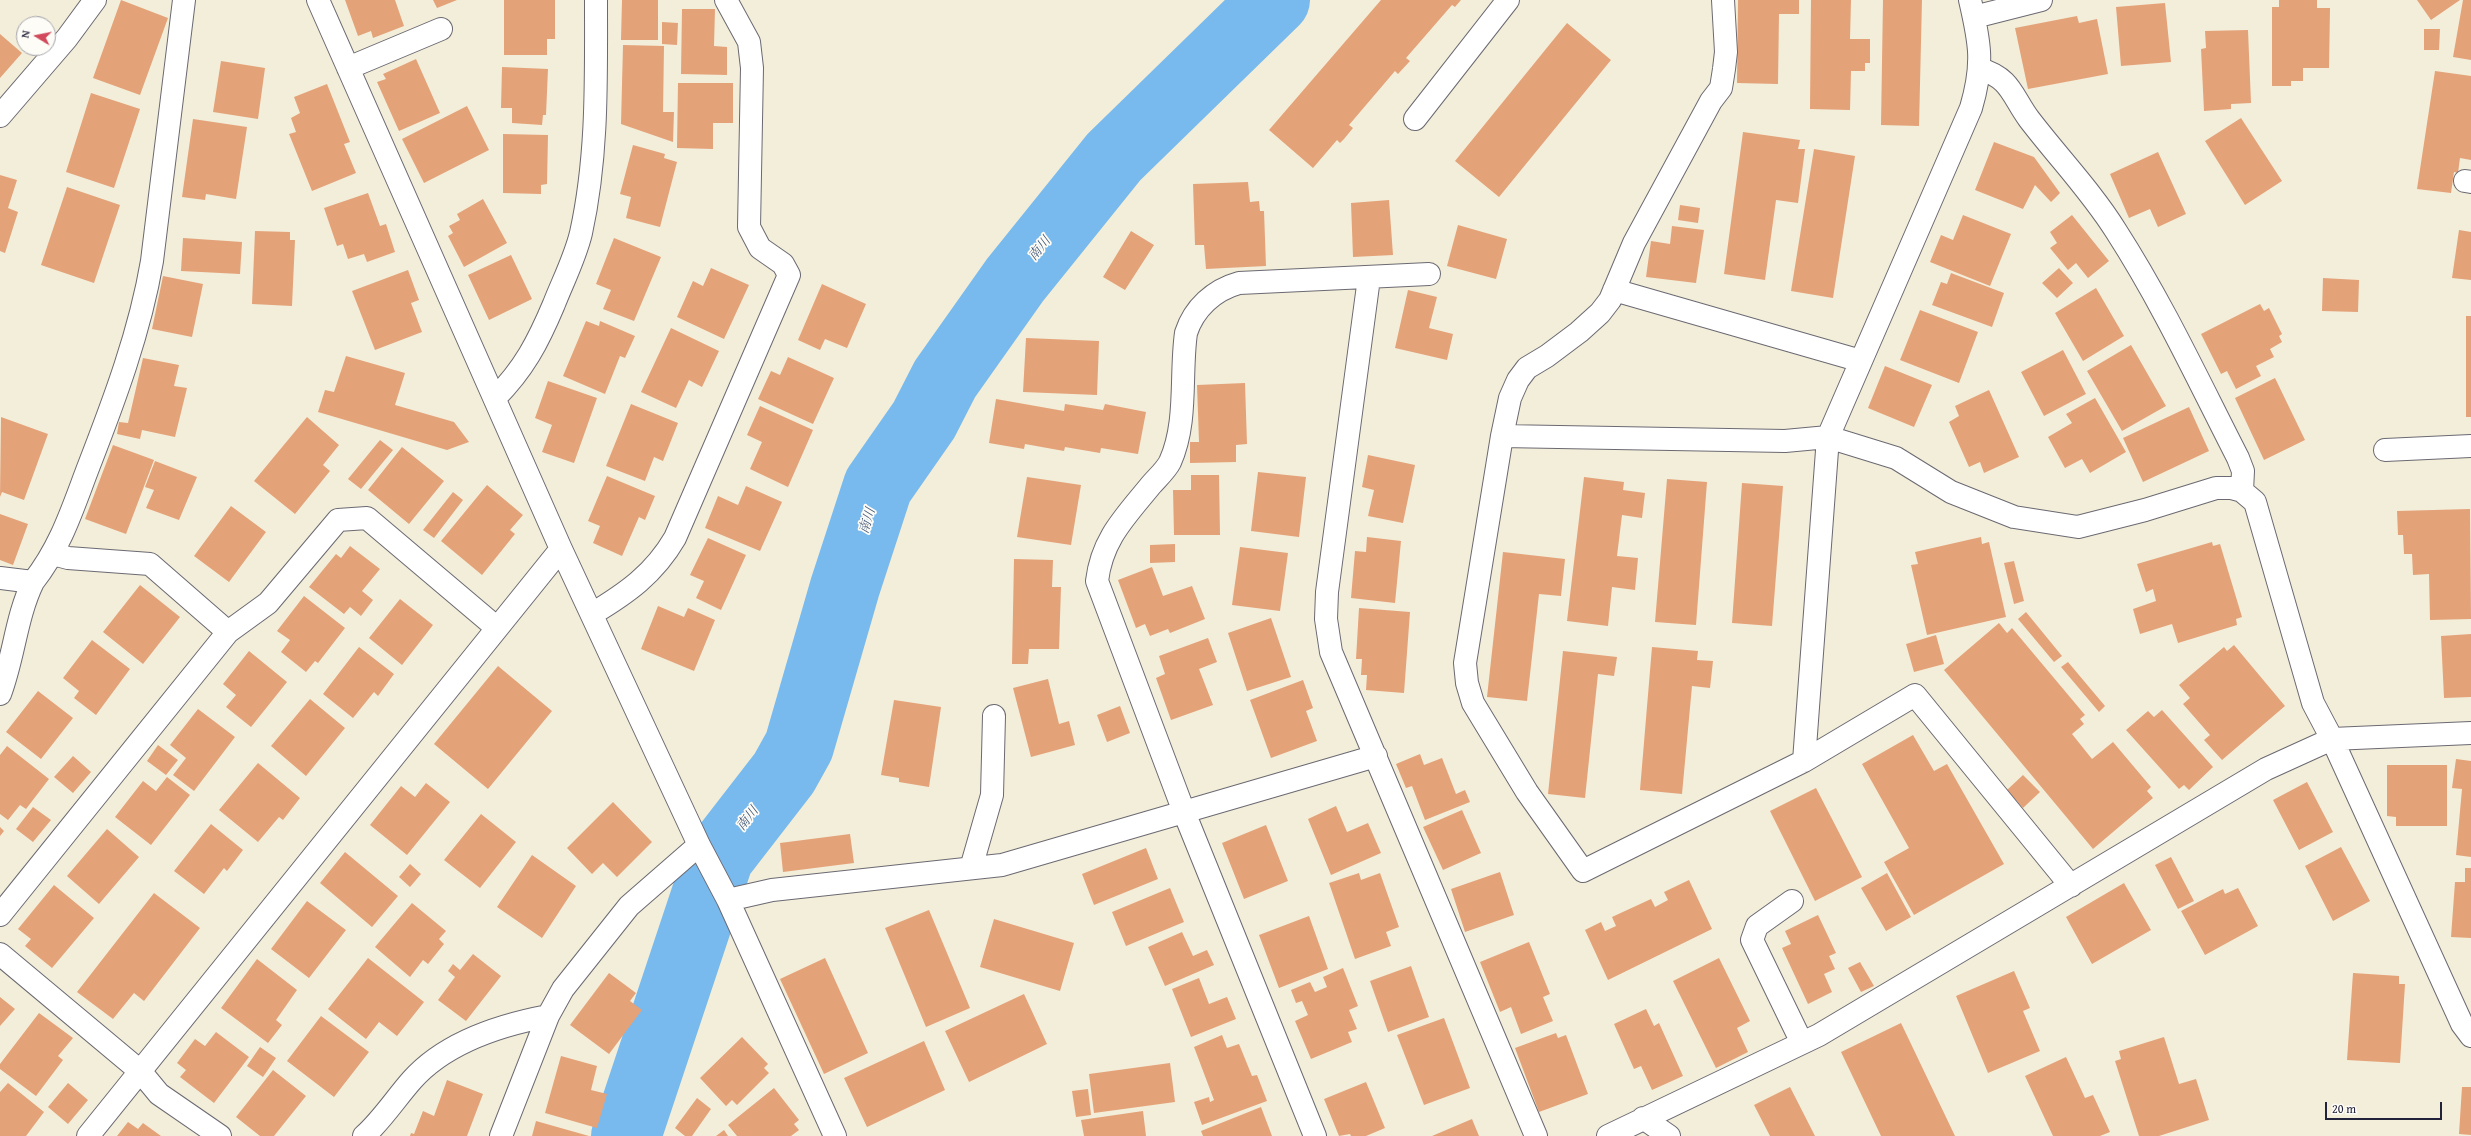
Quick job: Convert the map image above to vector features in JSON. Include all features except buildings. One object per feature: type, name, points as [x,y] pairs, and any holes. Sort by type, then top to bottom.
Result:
[{"type":"street","points":[[0,116],[67,38],[95,0]]},
{"type":"street","points":[[0,694],[6,680],[24,600],[33,582],[53,554],[102,434],[145,303],[184,0]]},
{"type":"street","points":[[318,0],[561,549],[701,849],[728,899],[835,1136]]},
{"type":"street","points":[[495,398],[512,381],[536,346],[576,252],[581,233],[595,134],[596,0]]},
{"type":"street","points":[[592,614],[626,594],[650,572],[672,542],[789,275],[783,264],[760,248],[749,227],[752,68],[749,42],[726,0]]},
{"type":"street","points":[[1415,120],[1508,0]]},
{"type":"street","points":[[1722,0],[1726,52],[1721,88],[1711,101],[1634,243],[1614,290],[1600,313],[1590,322],[1547,356],[1527,368],[1518,380],[1510,398],[1502,436],[1465,663],[1467,683],[1473,703],[1527,792],[1583,871],[1804,761],[1915,695],[2071,886]]},
{"type":"street","points":[[1804,761],[1828,437],[1964,124],[1975,94],[1980,70],[1979,36],[1972,9],[2041,0]]},
{"type":"street","points":[[348,68],[441,29]]},
{"type":"street","points":[[1980,70],[1994,74],[2005,82],[2029,118],[2078,178],[2116,230],[2183,349],[2238,458],[2243,471],[2242,491]]},
{"type":"street","points":[[1315,1136],[1184,812],[1097,581],[1103,550],[1114,531],[1169,463],[1177,441],[1182,414],[1186,332],[1190,321],[1214,293],[1239,283],[1429,274]]},
{"type":"street","points":[[1369,278],[1327,592],[1326,619],[1331,652],[1536,1136]]},
{"type":"street","points":[[1614,290],[1861,361]]},
{"type":"street","points":[[1502,436],[1785,441],[1828,437],[1896,458],[1951,492],[2014,517],[2078,526],[2145,510],[2216,488],[2231,488],[2242,491],[2256,502],[2313,703],[2332,739],[2462,1024],[2471,1036]]},
{"type":"street","points":[[2385,450],[2471,446]]},
{"type":"street","points":[[0,915],[228,632],[268,603],[338,520],[367,518],[498,628]]},
{"type":"street","points":[[88,1136],[561,549]]},
{"type":"street","points":[[53,554],[68,558],[150,564],[228,632]]},
{"type":"street","points":[[0,578],[33,582]]},
{"type":"street","points":[[971,868],[992,796],[994,716]]},
{"type":"street","points":[[1608,1136],[1819,1035],[2266,769],[2332,739],[2471,733]]},
{"type":"street","points":[[728,899],[772,890],[1002,865],[1376,756]]},
{"type":"street","points":[[501,1136],[548,1016],[563,989],[629,906],[701,849]]},
{"type":"street","points":[[1792,901],[1757,926],[1752,940],[1802,1043]]},
{"type":"street","points":[[0,954],[140,1071],[159,1094],[220,1136]]},
{"type":"street","points":[[364,1136],[413,1079],[432,1061],[464,1043],[509,1024],[548,1016]]},
{"type":"street","points":[[1643,1118],[1669,1136]]},
{"type":"waterway","name":"南川","points":[[626,1136],[719,857],[784,773],[799,746],[845,587],[878,486],[924,420],[945,379],[1015,280],[1114,157],[1275,0]]}]
